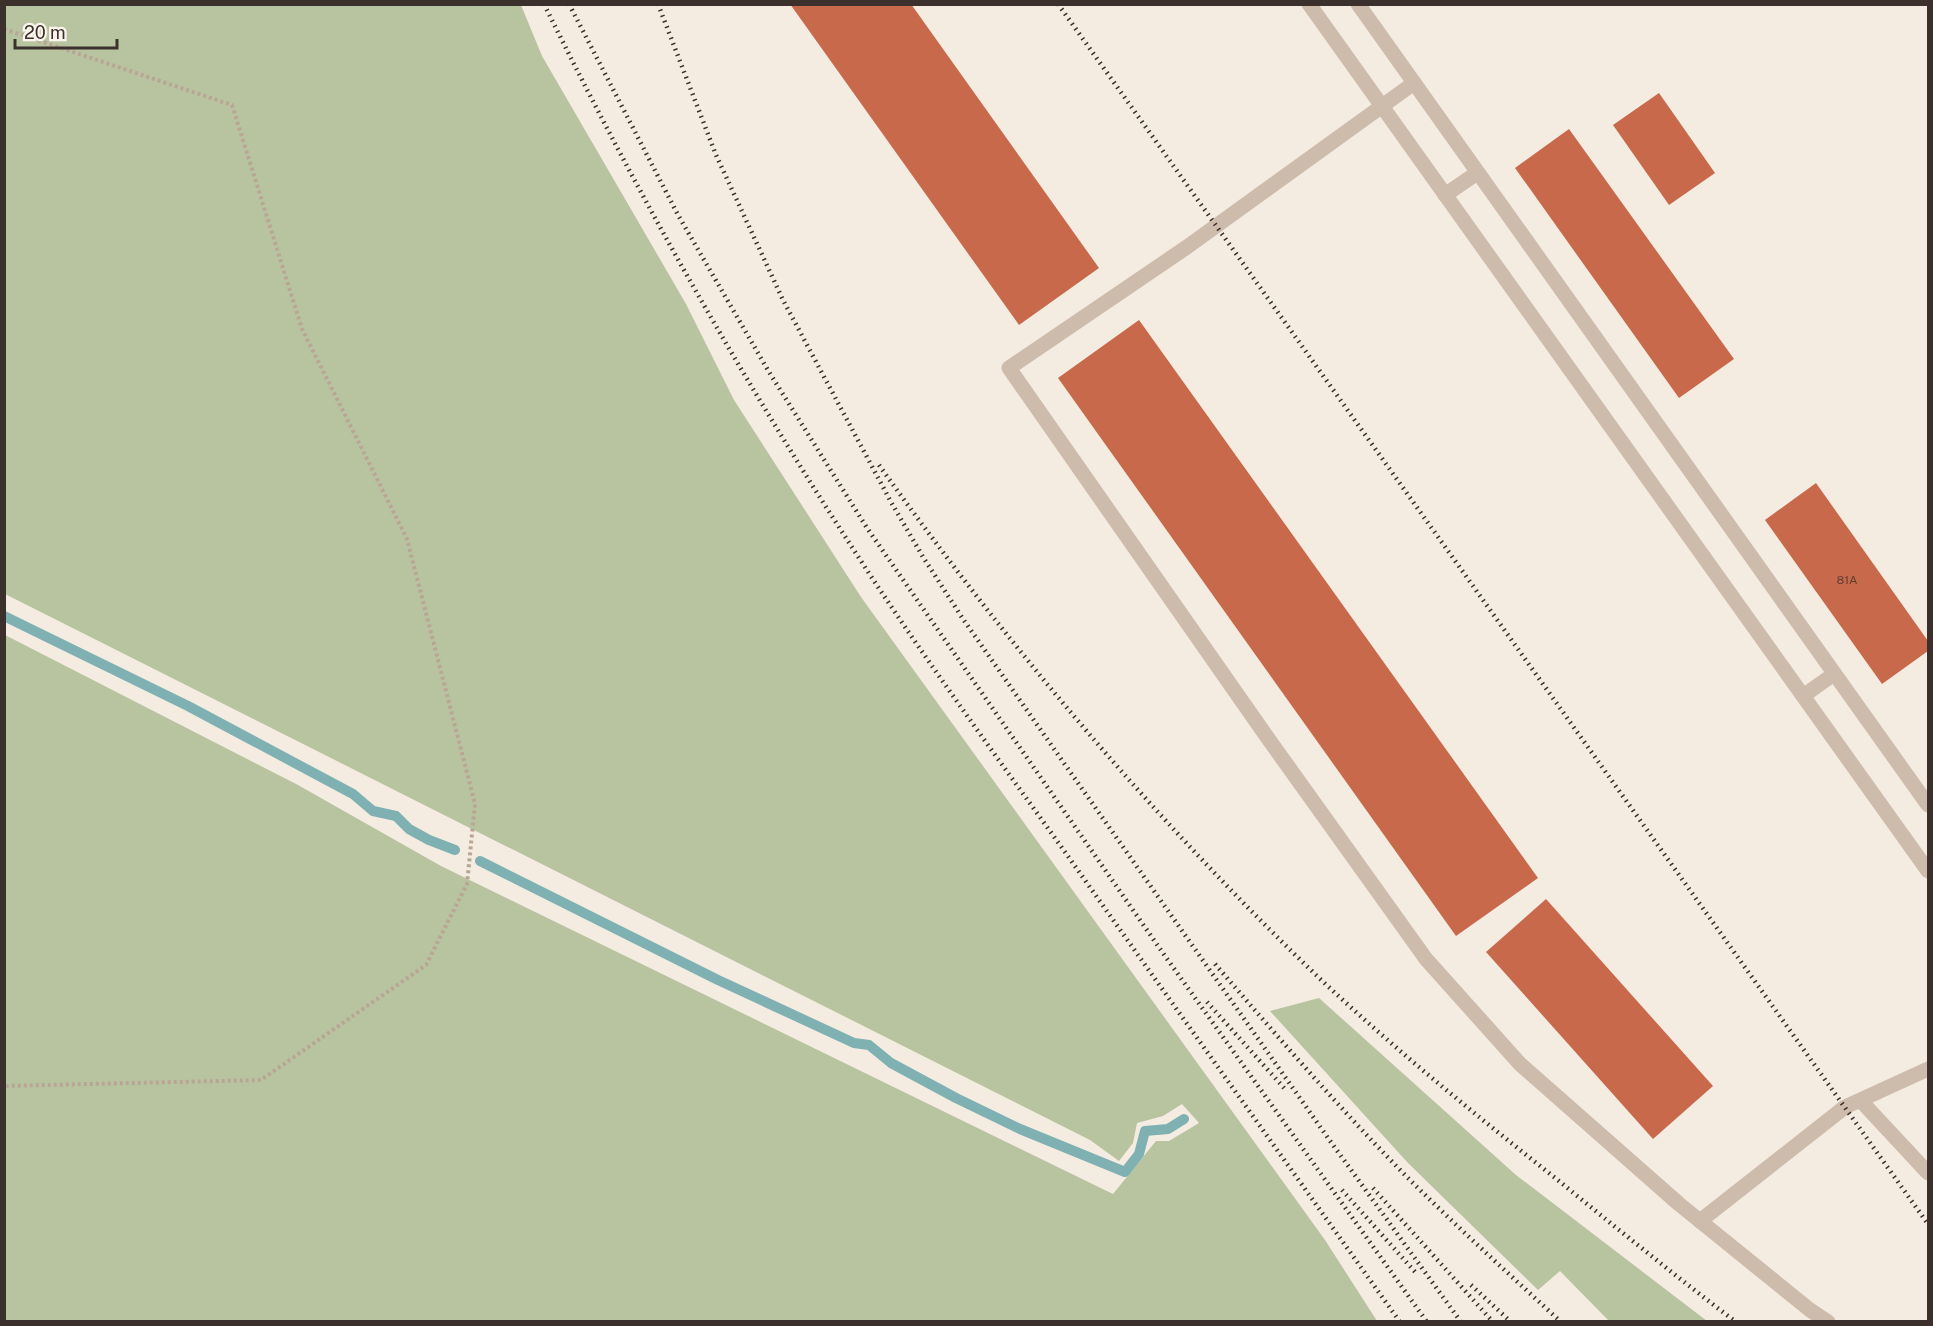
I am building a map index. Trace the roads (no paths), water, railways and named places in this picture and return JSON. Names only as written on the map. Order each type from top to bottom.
[{"type":"street","points":[[1309,4],[1929,871]]},
{"type":"street","points":[[1358,4],[1929,805]]},
{"type":"street","points":[[1414,83],[1194,242],[1010,368],[1267,737],[1426,959],[1520,1064],[1700,1221],[1828,1322]]},
{"type":"street","points":[[1445,195],[1478,173]]},
{"type":"street","points":[[1803,696],[1834,674]]},
{"type":"street","points":[[1700,1221],[1845,1107],[1929,1069]]},
{"type":"street","points":[[1861,1101],[1929,1173]]},
{"type":"waterway","points":[[4,616],[188,706],[353,794],[373,811],[396,816],[409,829],[455,850]]},
{"type":"waterway","points":[[480,861],[718,980],[854,1043],[869,1045],[891,1063],[1020,1129],[1125,1172],[1139,1154],[1145,1131],[1168,1129],[1184,1119]]},
{"type":"railway","points":[[544,4],[614,142],[688,277],[766,411],[848,541],[954,698],[1400,1322]]},
{"type":"railway","points":[[569,4],[678,215],[769,372],[867,528],[1165,956],[1427,1322]]},
{"type":"railway","points":[[658,4],[716,155],[783,300],[923,557],[963,619],[1066,766],[1328,1138],[1461,1322]]},
{"type":"railway","points":[[1058,4],[1928,1224]]},
{"type":"railway","points":[[879,465],[979,599],[1086,730],[1141,794],[1257,916],[1345,1002],[1433,1079],[1736,1322]]},
{"type":"railway","points":[[1215,964],[1309,1072],[1408,1178],[1561,1322]]},
{"type":"railway","points":[[1207,1002],[1285,1089]]},
{"type":"railway","points":[[1373,1188],[1493,1322]]},
{"type":"railway","points":[[1342,1190],[1416,1273]]},
{"type":"railway","points":[[1471,1285],[1511,1322]]}]
